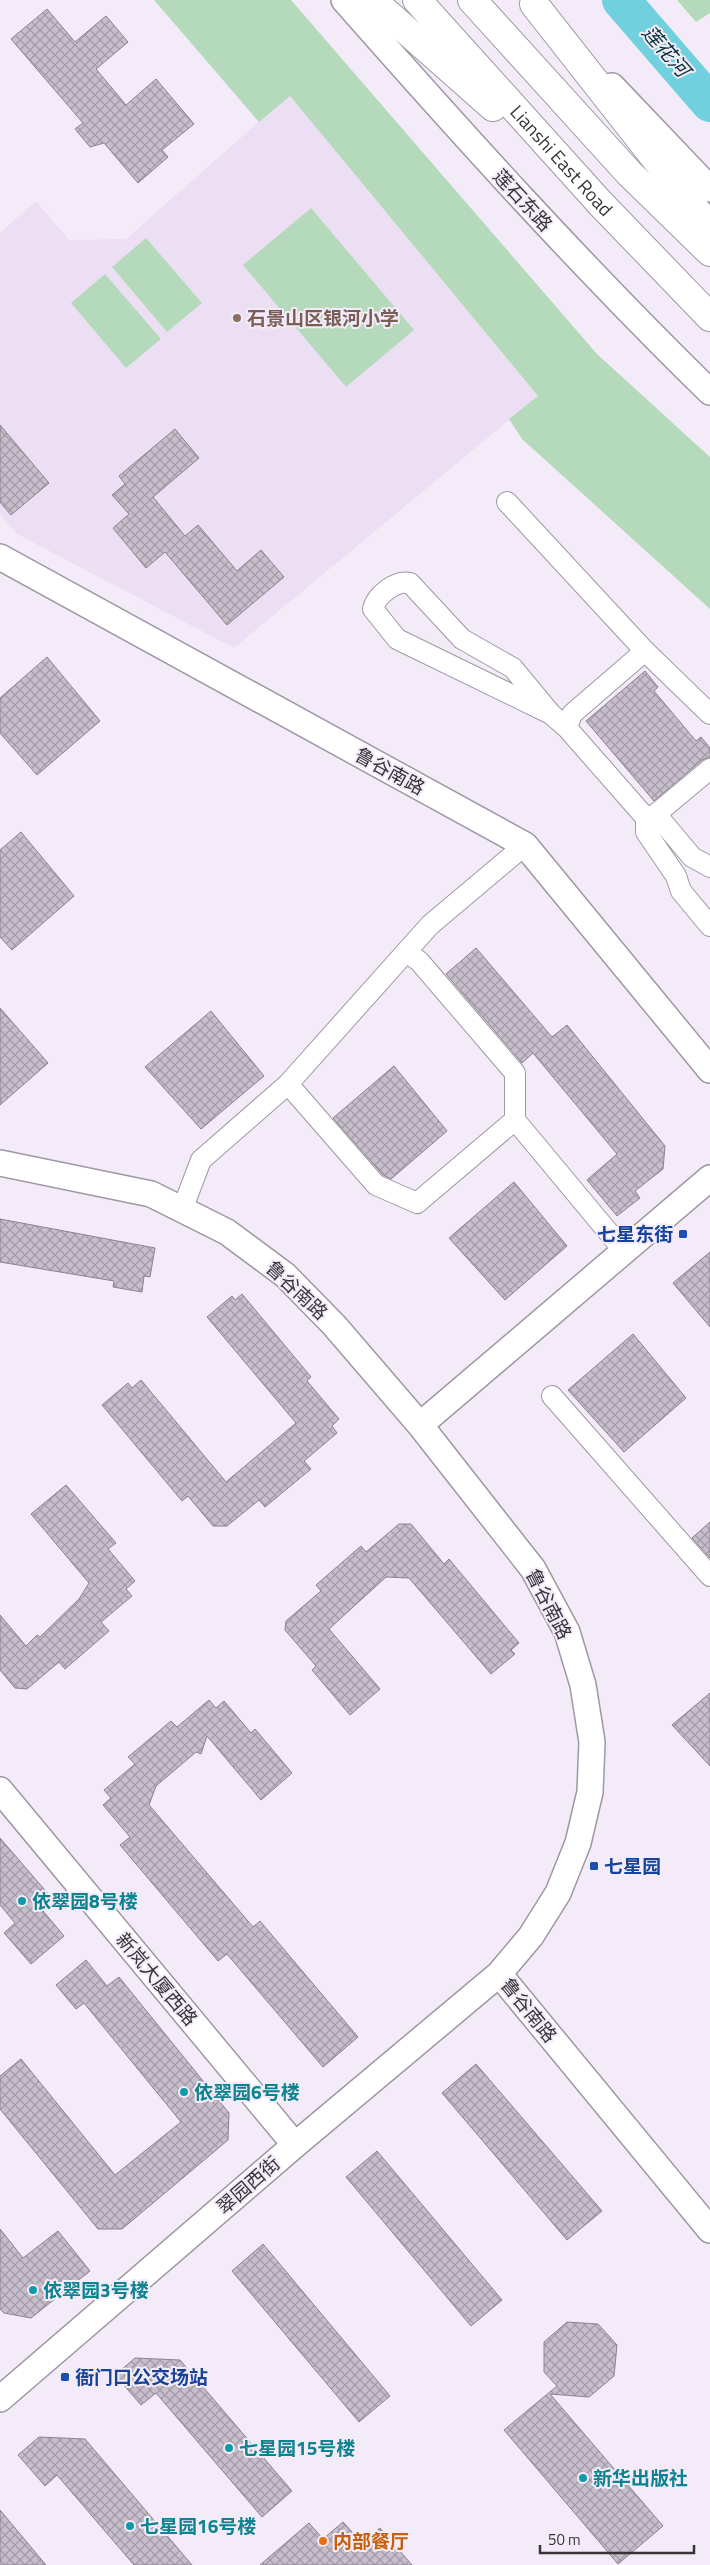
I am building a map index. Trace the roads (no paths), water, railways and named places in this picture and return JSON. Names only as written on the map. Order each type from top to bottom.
[{"type":"highway","points":[[372,0],[600,203]]},
{"type":"highway","name":"Lianshi East Road","points":[[417,0],[600,203],[710,317]]},
{"type":"highway","points":[[472,0],[629,173],[710,252]]},
{"type":"highway","points":[[532,2],[710,228]]},
{"type":"street","name":"莲石东路","points":[[344,0],[480,154],[628,313],[710,392]]},
{"type":"street","points":[[532,2],[710,189]]},
{"type":"street","points":[[507,502],[645,650],[710,714]]},
{"type":"street","name":"鲁谷南路","points":[[0,557],[524,845],[710,1070]]},
{"type":"street","points":[[551,714],[397,639],[376,615],[373,609],[375,602],[396,584],[410,583],[462,639],[513,668],[551,714],[567,728],[651,816],[692,857],[710,867]]},
{"type":"street","points":[[567,728],[572,714],[645,650]]},
{"type":"street","points":[[710,770],[651,816],[646,832],[676,876],[681,891],[710,926]]},
{"type":"street","points":[[182,1210],[201,1160],[288,1084],[430,925],[524,845]]},
{"type":"street","points":[[406,952],[419,962],[515,1073],[514,1120],[624,1251]]},
{"type":"street","points":[[288,1084],[376,1185],[418,1203],[514,1120]]},
{"type":"street","name":"鲁谷南路","points":[[0,1163],[151,1194],[227,1232],[285,1275],[334,1325],[420,1425],[533,1569],[567,1632],[583,1685],[592,1742],[590,1792],[578,1843],[558,1893],[531,1936],[499,1974],[710,2230]]},
{"type":"street","points":[[420,1425],[710,1178]]},
{"type":"street","points":[[552,1396],[710,1576]]},
{"type":"street","name":"新岚大厦西路","points":[[0,1790],[295,2145]]},
{"type":"street","name":"翠园西街","points":[[0,2400],[295,2145],[499,1974]]},
{"type":"waterway","name":"莲花河","points":[[621,0],[710,103]]},
{"type":"place","name":"石景山区银河小学","points":[[237,318]]},
{"type":"place","name":"七星东街","points":[[683,1234]]},
{"type":"place","name":"七星园","points":[[594,1866]]},
{"type":"place","name":"依翠园8号楼","points":[[22,1901]]},
{"type":"place","name":"依翠园6号楼","points":[[184,2092]]},
{"type":"place","name":"依翠园3号楼","points":[[33,2290]]},
{"type":"place","name":"衙门口公交场站","points":[[65,2377]]},
{"type":"place","name":"七星园15号楼","points":[[229,2448]]},
{"type":"place","name":"新华出版社","points":[[583,2478]]},
{"type":"place","name":"七星园16号楼","points":[[130,2526]]},
{"type":"place","name":"内部餐厅","points":[[323,2541]]}]
